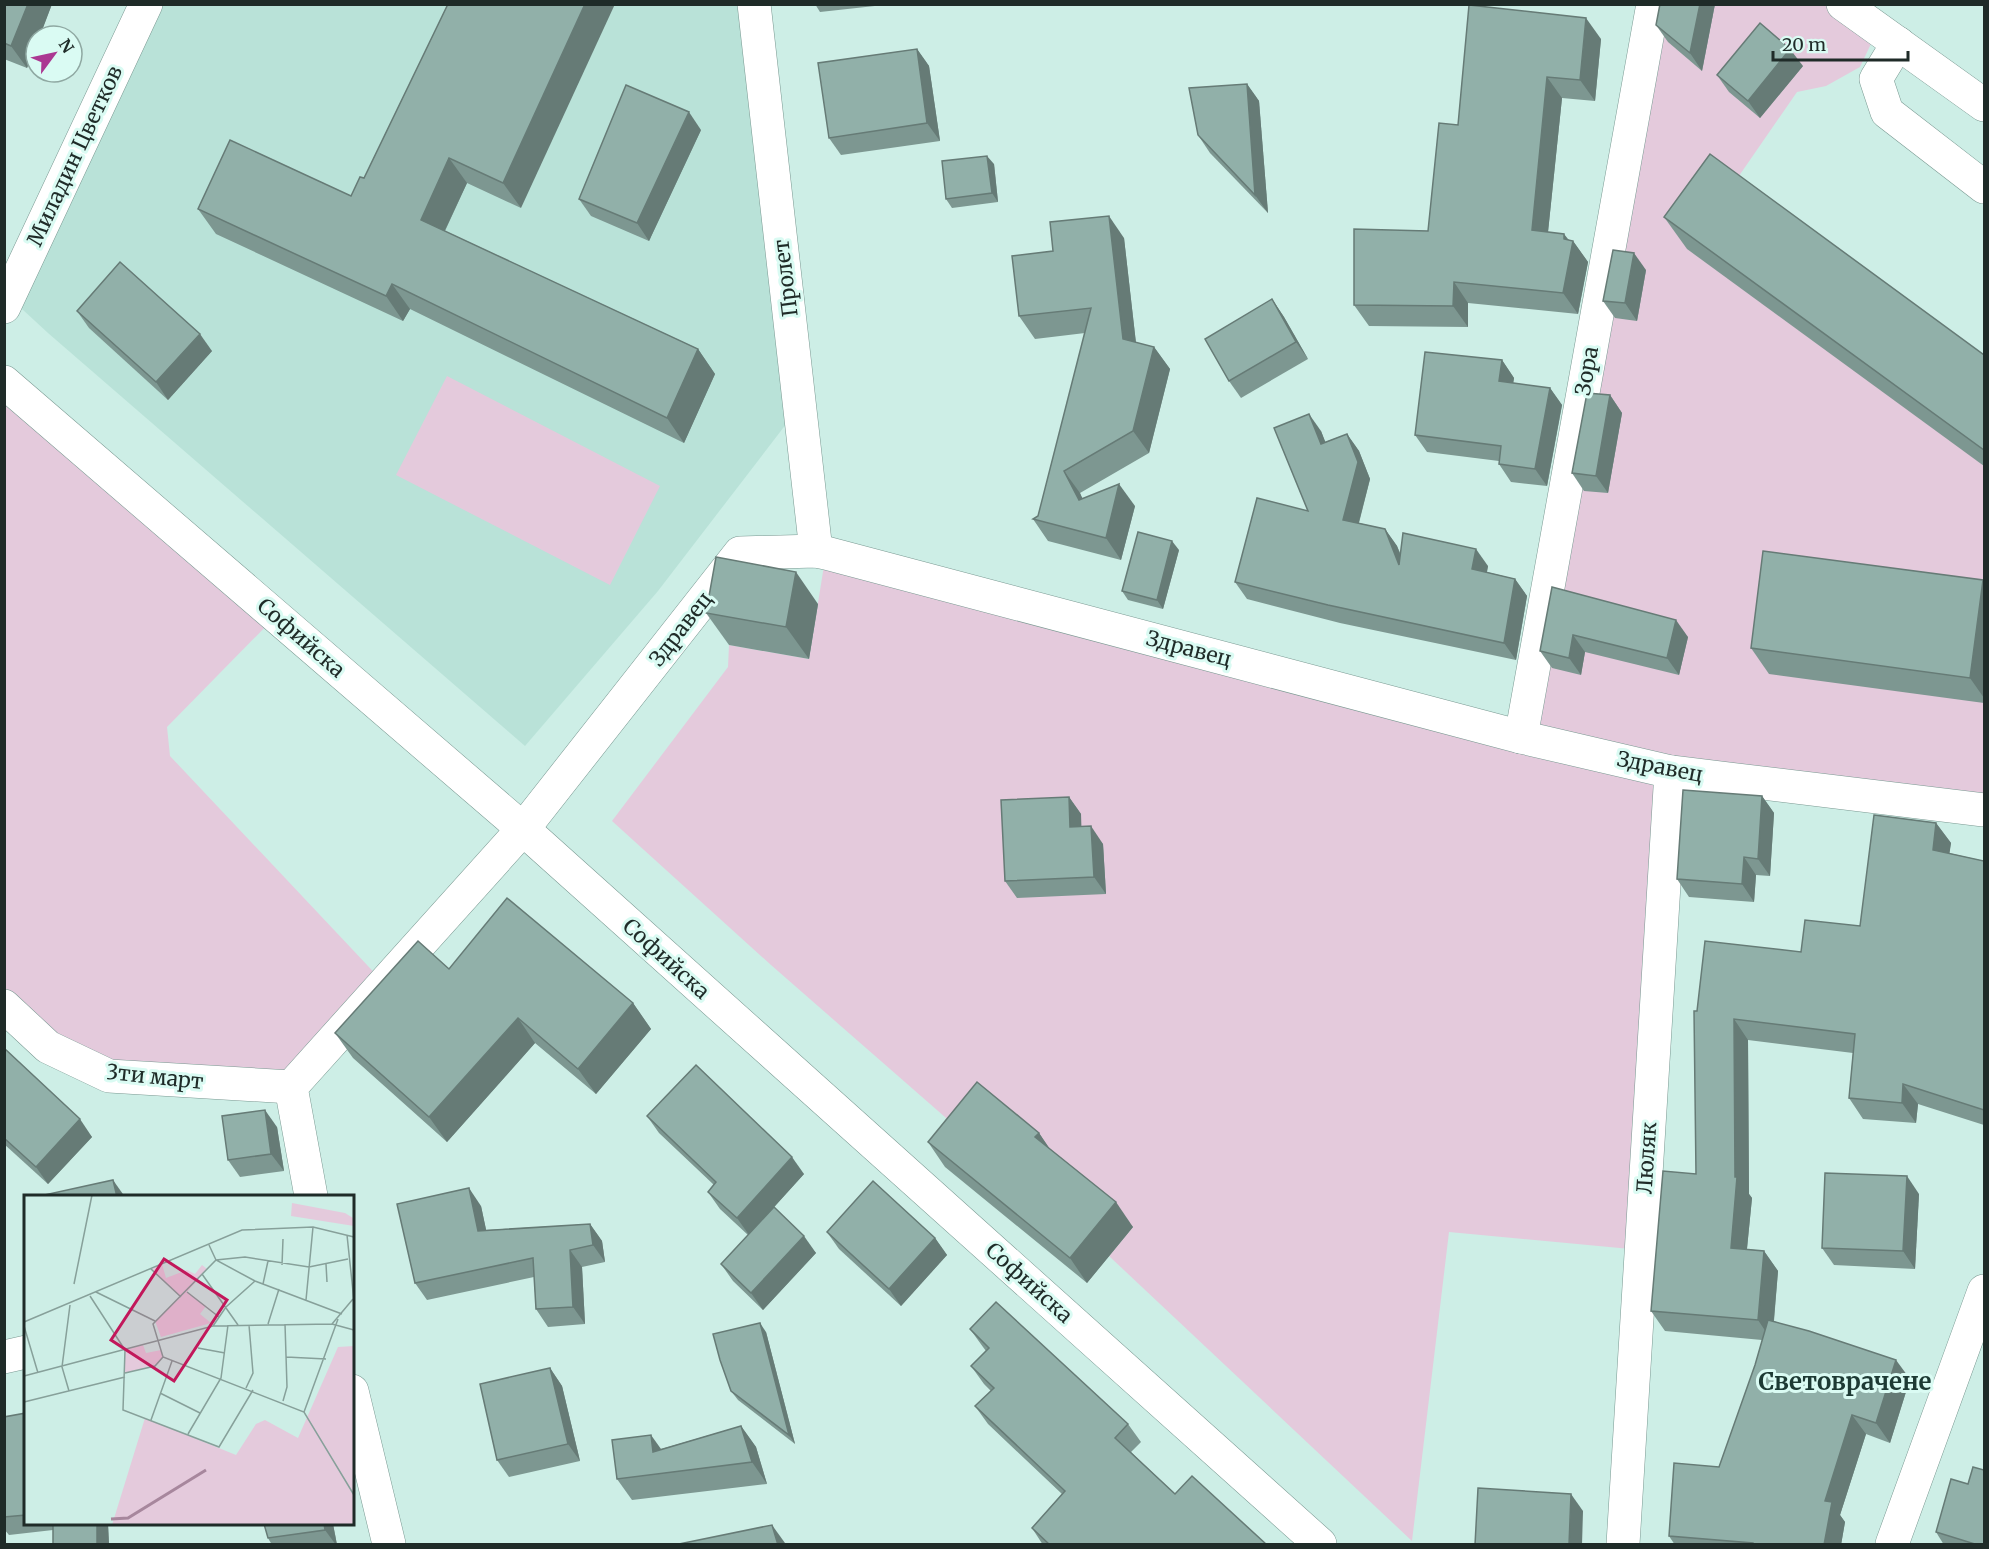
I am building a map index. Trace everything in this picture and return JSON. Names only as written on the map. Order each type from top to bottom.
[{"type":"street","name":"Миладин Цветков","points":[[4,307],[146,4]]},
{"type":"street","name":"Пролет","points":[[754,4],[816,551]]},
{"type":"street","name":"Зора","points":[[1521,737],[1653,4]]},
{"type":"street","points":[[1843,4],[1984,105]]},
{"type":"street","points":[[1898,43],[1876,79],[1887,112],[1984,187]]},
{"type":"street","name":"Софийска","points":[[4,382],[523,829],[1320,1545]]},
{"type":"street","name":"Здравец","points":[[523,829],[740,553],[816,551],[1521,737],[1671,772],[1984,810]]},
{"type":"street","name":"Люляк","points":[[1623,1545],[1671,772]]},
{"type":"street","points":[[311,1195],[291,1088],[523,829]]},
{"type":"street","name":"3ти март","points":[[4,1006],[48,1047],[109,1076],[291,1088]]},
{"type":"street","points":[[1892,1545],[1984,1291]]},
{"type":"street","points":[[4,1357],[24,1352]]},
{"type":"street","points":[[354,1399],[389,1545]]},
{"type":"shaded area","points":[[146,5],[754,5],[800,406],[658,591],[525,746],[9,297]]},
{"type":"shaded area","points":[[1653,5],[1843,5],[1878,29],[1860,67],[1826,86],[1797,92],[1732,186],[1984,466],[1984,810],[1671,773],[1641,1250],[1449,1232],[1412,1541],[1109,1256],[1133,1227],[969,1138],[771,965],[612,821],[728,667],[729,645],[809,659],[826,553],[1520,737]]},
{"type":"shaded area","points":[[447,376],[660,486],[610,585],[396,475]]},
{"type":"shaded area","points":[[4,382],[276,616],[167,727],[170,756],[384,983],[291,1087],[109,1076],[5,1006]]},
{"type":"building","points":[[4,4],[28,4],[11,46],[4,43]]},
{"type":"building","points":[[448,4],[585,4],[503,183],[449,158],[421,220],[698,349],[667,418],[392,284],[386,296],[198,209],[230,140],[351,196],[360,177],[364,178]]},
{"type":"building","points":[[1660,4],[1700,4],[1690,53],[1656,25]]},
{"type":"building","points":[[1469,5],[1586,18],[1580,80],[1547,77],[1532,230],[1564,234],[1564,239],[1573,241],[1563,293],[1454,282],[1453,306],[1354,305],[1354,229],[1428,231],[1439,123],[1458,125]]},
{"type":"building","points":[[1760,23],[1790,49],[1748,101],[1717,75]]},
{"type":"building","points":[[917,49],[927,123],[829,138],[818,63]]},
{"type":"building","points":[[1247,84],[1255,195],[1198,135],[1189,88]]},
{"type":"building","points":[[626,85],[689,112],[637,223],[579,199]]},
{"type":"building","points":[[1710,154],[1984,355],[1984,450],[1664,217]]},
{"type":"building","points":[[987,156],[992,193],[946,199],[942,161]]},
{"type":"building","points":[[1109,216],[1123,339],[1154,347],[1133,431],[1064,471],[1079,500],[1119,484],[1106,538],[1033,519],[1038,516],[1091,308],[1019,316],[1012,256],[1053,251],[1050,222]]},
{"type":"building","points":[[1613,250],[1634,253],[1625,303],[1603,301]]},
{"type":"building","points":[[120,262],[200,334],[156,382],[77,311]]},
{"type":"building","points":[[1272,299],[1296,342],[1229,381],[1205,339]]},
{"type":"building","points":[[1425,352],[1502,360],[1499,381],[1550,388],[1535,469],[1499,464],[1501,446],[1415,435]]},
{"type":"building","points":[[1587,393],[1610,395],[1596,476],[1572,473]]},
{"type":"building","points":[[1309,414],[1321,444],[1347,434],[1358,462],[1343,520],[1385,529],[1399,565],[1403,533],[1476,549],[1472,569],[1515,579],[1504,643],[1328,605],[1235,582],[1257,498],[1308,511],[1274,428]]},
{"type":"building","points":[[1138,532],[1172,541],[1157,600],[1122,591]]},
{"type":"building","points":[[1763,551],[1983,580],[1970,678],[1751,648]]},
{"type":"building","points":[[716,557],[796,572],[786,627],[706,613]]},
{"type":"building","points":[[1552,587],[1676,620],[1667,658],[1573,635],[1569,658],[1540,651]]},
{"type":"building","points":[[1683,790],[1762,796],[1758,859],[1744,857],[1742,884],[1677,879]]},
{"type":"building","points":[[1069,797],[1070,827],[1091,826],[1094,877],[1005,881],[1001,800]]},
{"type":"building","points":[[1874,815],[1936,823],[1933,850],[1984,861],[1984,1110],[1903,1084],[1902,1103],[1849,1098],[1855,1034],[1734,1019],[1735,1177],[1737,1177],[1731,1248],[1764,1251],[1758,1320],[1651,1311],[1663,1171],[1696,1174],[1694,1011],[1697,1011],[1705,941],[1801,952],[1805,920],[1860,926]]},
{"type":"building","points":[[507,898],[633,1003],[578,1069],[518,1018],[429,1117],[335,1033],[418,941],[449,969]]},
{"type":"building","points":[[4,1048],[80,1119],[36,1167],[4,1138]]},
{"type":"building","points":[[696,1065],[792,1157],[737,1218],[708,1192],[716,1182],[647,1116]]},
{"type":"building","points":[[977,1082],[1039,1133],[1035,1137],[1116,1202],[1070,1258],[928,1142]]},
{"type":"building","points":[[265,1110],[271,1154],[228,1160],[222,1116]]},
{"type":"building","points":[[1825,1173],[1907,1176],[1903,1251],[1822,1248]]},
{"type":"building","points":[[113,1180],[117,1195],[44,1195]]},
{"type":"building","points":[[873,1181],[935,1238],[889,1289],[827,1232]]},
{"type":"building","points":[[469,1188],[478,1231],[590,1224],[593,1245],[570,1250],[573,1307],[536,1309],[533,1258],[415,1283],[397,1204]]},
{"type":"building","points":[[774,1207],[804,1236],[751,1293],[721,1264]]},
{"type":"building","points":[[996,1302],[1128,1424],[1115,1438],[1175,1494],[1192,1476],[1267,1545],[1050,1545],[1032,1528],[1065,1491],[975,1406],[994,1388],[971,1366],[989,1348],[970,1329]]},
{"type":"building","points":[[1768,1320],[1896,1360],[1876,1423],[1852,1415],[1825,1501],[1832,1502],[1824,1545],[1753,1545],[1753,1543],[1669,1536],[1674,1463],[1719,1467],[1755,1365]]},
{"type":"building","points":[[760,1323],[789,1435],[731,1391],[713,1334]]},
{"type":"building","points":[[550,1368],[568,1444],[497,1460],[480,1384]]},
{"type":"building","points":[[24,1413],[24,1515],[4,1517],[4,1417]]},
{"type":"building","points":[[741,1426],[752,1462],[617,1479],[612,1440],[651,1435],[653,1452]]},
{"type":"building","points":[[1973,1467],[1984,1470],[1984,1545],[1936,1532],[1951,1479],[1968,1484]]},
{"type":"building","points":[[1478,1488],[1571,1494],[1569,1545],[1475,1545]]},
{"type":"building","points":[[53,1525],[97,1525],[97,1545],[53,1545]]},
{"type":"building","points":[[264,1525],[324,1525],[325,1530],[268,1538]]},
{"type":"building","points":[[772,1525],[778,1545],[679,1544]]},
{"type":"district","name":"Световрачене","points":[[1845,1382]]}]
